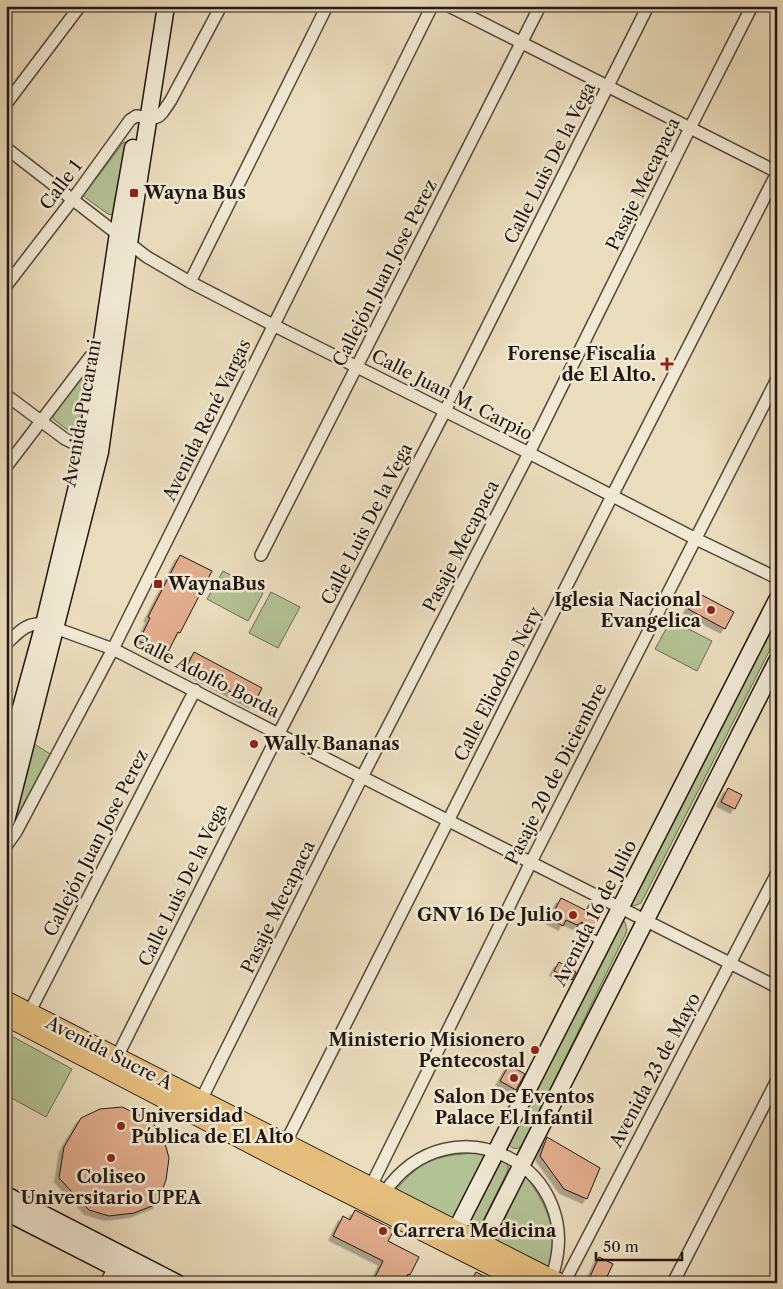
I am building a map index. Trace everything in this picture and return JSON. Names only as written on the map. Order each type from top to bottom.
[{"type":"main road","name":"Avenida Sucre A","points":[[6,1001],[201,1100],[282,1151],[378,1190],[452,1237]]},
{"type":"main road","name":"Avenida Sucre A","points":[[6,1016],[479,1250],[558,1281]]},
{"type":"main road","name":"Avenida Sucre A","points":[[479,1250],[526,1283]]},
{"type":"street","points":[[6,104],[80,6]]},
{"type":"street","name":"Calle 1","points":[[6,286],[73,200],[130,120],[133,117],[153,119],[161,114],[171,100],[221,6]]},
{"type":"street","points":[[190,282],[327,6]]},
{"type":"street","name":"Avenida René Vargas","points":[[6,846],[16,832],[113,649],[432,6]]},
{"type":"street","points":[[449,6],[777,172]]},
{"type":"street","name":"Callejón Juan Jose Perez","points":[[261,555],[540,6]]},
{"type":"street","name":"Calle Luis De la Vega","points":[[117,1057],[279,733],[445,411],[648,6]]},
{"type":"street","name":"Pasaje Mecapaca","points":[[201,1100],[362,777],[529,453],[752,6]]},
{"type":"street","name":"Avenida Pucarani","points":[[6,821],[50,626],[93,450],[123,238],[160,7]]},
{"type":"street","name":"Calle Juan M. Carpio","points":[[6,148],[147,257],[190,282],[696,539],[777,578]]},
{"type":"street","name":"Calle Eliodoro Nery","points":[[282,1151],[777,172]]},
{"type":"street","name":"Avenida Pucarani","points":[[93,450],[100,355],[123,238]]},
{"type":"street","points":[[6,466],[90,357],[94,354],[100,355]]},
{"type":"street","name":"Pasaje 20 de Diciembre","points":[[378,1190],[381,1166],[531,862],[777,379]]},
{"type":"street","points":[[6,395],[65,439],[93,450]]},
{"type":"street","name":"Avenida 16 de Julio","points":[[452,1237],[777,600]]},
{"type":"street","points":[[6,644],[20,631],[30,625],[37,623],[50,626]]},
{"type":"street","name":"Avenida Pucarani","points":[[6,762],[50,626]]},
{"type":"street","name":"Calle Adolfo Borda","points":[[50,626],[113,649],[777,987]]},
{"type":"street","points":[[479,1250],[777,661]]},
{"type":"street","name":"Callejón Juan Jose Perez","points":[[29,1013],[194,690]]},
{"type":"street","name":"Avenida 23 de Mayo","points":[[558,1281],[731,963],[777,873]]},
{"type":"street","points":[[673,1283],[777,1080]]},
{"type":"street","points":[[378,1190],[420,1159],[448,1148],[472,1147],[496,1152],[522,1165],[542,1186],[556,1216],[559,1248],[556,1264],[558,1281]]},
{"type":"street","points":[[381,1166],[396,1177]]},
{"type":"street","points":[[6,1195],[177,1283]]},
{"type":"street","points":[[6,1212],[145,1283]]},
{"type":"street","points":[[106,1283],[114,1267]]},
{"type":"lane","points":[[589,912],[598,896]]},
{"type":"lane","points":[[581,927],[579,930],[602,943]]},
{"type":"green space","points":[[125,142],[127,143],[113,215],[108,214],[83,196]]},
{"type":"green space","points":[[90,368],[81,437],[77,437],[53,419],[54,413]]},
{"type":"green space","points":[[223,571],[263,593],[248,621],[207,599]]},
{"type":"green space","points":[[271,592],[300,607],[278,648],[249,633]]},
{"type":"green space","points":[[777,605],[777,636],[641,903],[634,906],[629,903]]},
{"type":"green space","points":[[671,620],[712,641],[697,671],[655,649]]},
{"type":"green space","points":[[31,742],[50,754],[11,835],[8,831]]},
{"type":"green space","points":[[621,920],[625,922],[627,931],[523,1145],[519,1148],[513,1148],[508,1143]]},
{"type":"green space","points":[[6,1033],[72,1069],[46,1117],[6,1095]]},
{"type":"green space","points":[[483,1153],[486,1157],[455,1219],[451,1221],[396,1190],[415,1170],[425,1164],[445,1156]]},
{"type":"green space","points":[[500,1161],[505,1161],[508,1164],[508,1170],[479,1229],[476,1230],[467,1226],[467,1223]]},
{"type":"green space","points":[[525,1175],[544,1205],[553,1231],[554,1243],[548,1270],[493,1242],[491,1238]]},
{"type":"building","points":[[180,555],[212,571],[167,654],[139,641],[150,618],[148,617]]},
{"type":"building","name":"Iglesia Nacional Evangelica","points":[[696,592],[734,612],[725,629],[688,609]]},
{"type":"building","points":[[194,652],[262,688],[254,704],[186,668]]},
{"type":"building","points":[[728,788],[742,795],[735,809],[721,802]]},
{"type":"building","name":"GNV 16 De Julio","points":[[561,898],[585,910],[587,916],[593,915],[598,917],[591,931],[585,928],[582,922],[577,925],[566,920],[563,926],[550,919]]},
{"type":"building","points":[[559,962],[576,972],[572,980],[554,971]]},
{"type":"building","name":"Salon De Eventos Palace El Infantil","points":[[509,1065],[525,1074],[516,1090],[500,1081]]},
{"type":"building","points":[[122,1107],[152,1121],[165,1143],[169,1158],[166,1180],[157,1204],[134,1213],[109,1216],[89,1210],[59,1178],[64,1147],[81,1118],[100,1109]]},
{"type":"building","points":[[547,1137],[600,1168],[587,1199],[564,1189],[540,1156]]},
{"type":"building","points":[[355,1210],[394,1230],[388,1241],[419,1257],[410,1275],[408,1274],[403,1283],[372,1283],[383,1261],[333,1236],[343,1216],[350,1220]]},
{"type":"building","points":[[599,1257],[613,1264],[604,1283],[587,1283]]},
{"type":"building","points":[[476,1272],[497,1283],[470,1283]]},
{"type":"place","name":"Wayna Bus","points":[[134,193]]},
{"type":"place","name":"Forense Fiscalía de El Alto.","points":[[667,364]]},
{"type":"place","name":"WaynaBus","points":[[158,584]]},
{"type":"place","name":"Iglesia Nacional Evangelica","points":[[711,610]]},
{"type":"place","name":"Wally Bananas","points":[[254,744]]},
{"type":"place","name":"GNV 16 De Julio","points":[[573,915]]},
{"type":"place","name":"Ministerio Misionero Pentecostal","points":[[535,1050]]},
{"type":"place","name":"Salon De Eventos Palace El Infantil","points":[[514,1078]]},
{"type":"place","name":"Universidad Pública de El Alto","points":[[121,1126]]},
{"type":"place","name":"Coliseo Universitario UPEA","points":[[111,1158]]},
{"type":"place","name":"Carrera Medicina","points":[[383,1231]]}]
